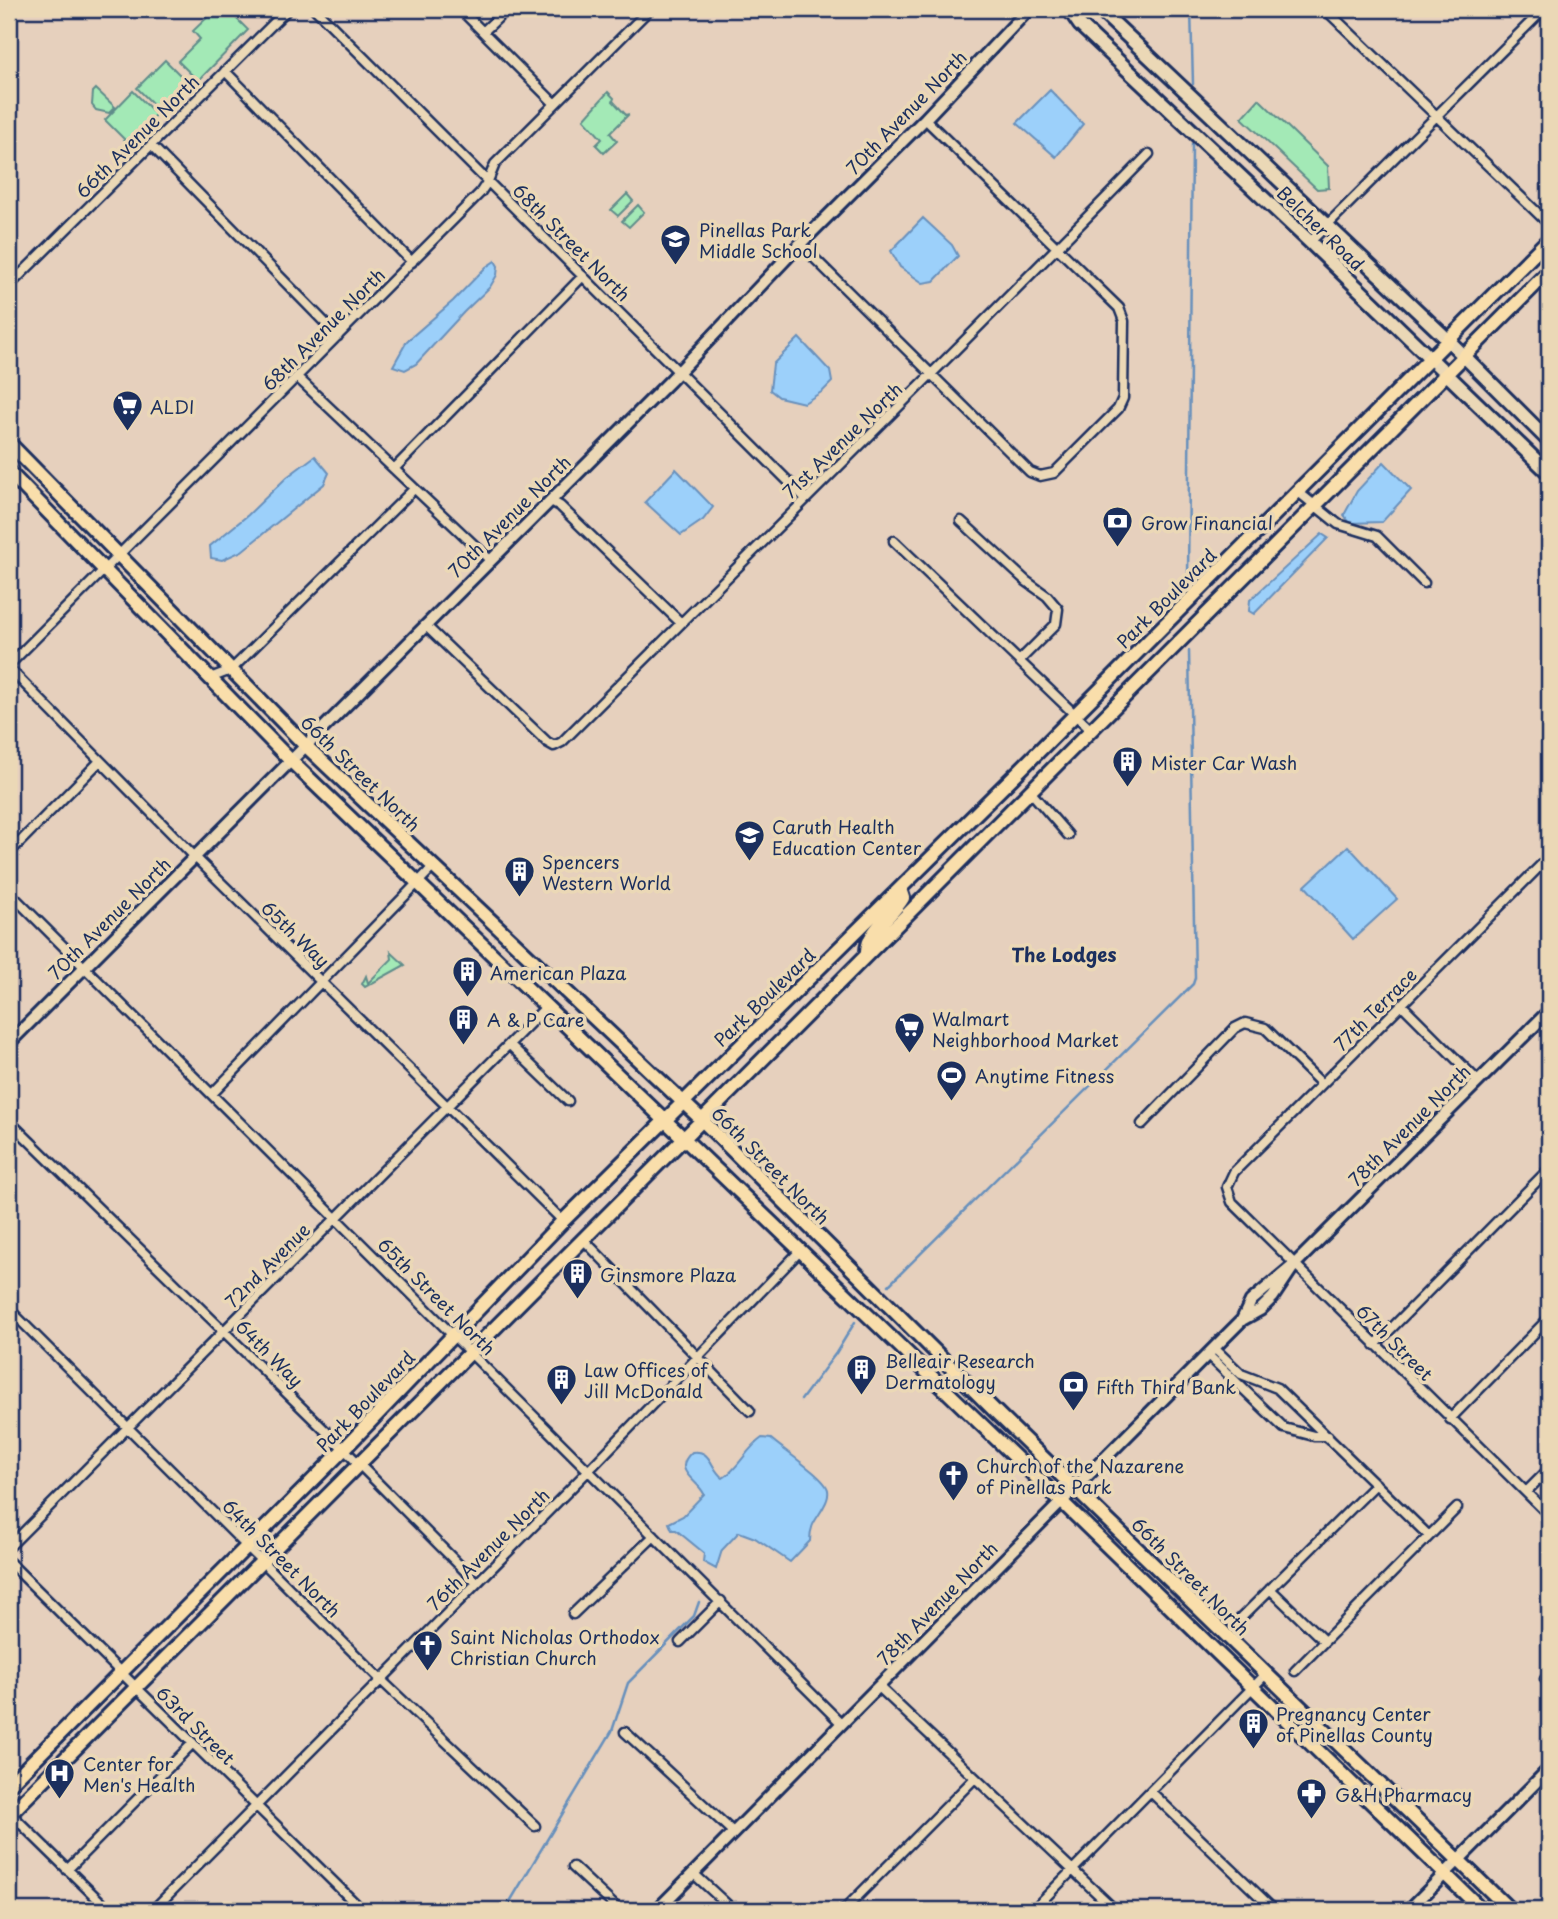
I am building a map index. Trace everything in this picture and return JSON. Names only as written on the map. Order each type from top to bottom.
[{"type":"main road","name":"Belcher Road","points":[[1069,9],[1080,25],[1549,473]]},
{"type":"main road","name":"Belcher Road","points":[[1099,9],[1447,339],[1549,441]]},
{"type":"main road","name":"Park Boulevard","points":[[9,1785],[344,1449],[563,1221],[900,889],[1549,239]]},
{"type":"main road","points":[[9,1813],[1549,271]]},
{"type":"main road","name":"66th Street North","points":[[9,443],[306,746],[702,1120],[992,1408],[1510,1910]]},
{"type":"main road","name":"66th Street North","points":[[9,474],[291,761],[1482,1910]]},
{"type":"main road","points":[[867,952],[867,943],[872,934],[896,910],[903,898],[900,889]]},
{"type":"street","name":"66th Avenue North","points":[[9,286],[288,9]]},
{"type":"street","name":"68th Street North","points":[[315,9],[805,498]]},
{"type":"street","points":[[460,9],[555,104]]},
{"type":"street","points":[[483,32],[507,9]]},
{"type":"street","name":"68th Avenue North","points":[[9,666],[480,193],[495,164],[650,9]]},
{"type":"street","name":"70th Avenue North","points":[[9,1043],[679,372],[1029,9]]},
{"type":"street","points":[[1325,9],[1549,224]]},
{"type":"street","points":[[1310,242],[1544,9]]},
{"type":"street","points":[[225,71],[412,262]]},
{"type":"street","points":[[800,244],[1030,472],[1040,477],[1054,473],[1118,409],[1124,398],[1124,321],[1119,308],[925,119]]},
{"type":"street","points":[[151,145],[338,336]]},
{"type":"street","name":"71st Avenue North","points":[[425,625],[547,742],[554,746],[562,742],[805,498],[933,374],[1149,154]]},
{"type":"street","points":[[394,469],[583,276]]},
{"type":"street","points":[[297,377],[490,560]]},
{"type":"street","points":[[9,474],[25,460]]},
{"type":"street","points":[[211,678],[231,670],[414,489]]},
{"type":"street","points":[[1297,491],[1338,524],[1377,536],[1424,583]]},
{"type":"street","points":[[551,501],[560,506],[681,623]]},
{"type":"street","points":[[961,521],[1026,581],[1047,596],[1058,609],[1056,624],[1018,661]]},
{"type":"street","points":[[894,541],[1090,729]]},
{"type":"street","name":"65th Way","points":[[9,666],[195,857],[563,1221]]},
{"type":"street","points":[[9,853],[100,761]]},
{"type":"street","points":[[1029,790],[1068,835]]},
{"type":"street","name":"77th Terrace","points":[[1227,1187],[1234,1172],[1549,857]]},
{"type":"street","points":[[212,1094],[433,867]]},
{"type":"street","name":"65th Street North","points":[[9,892],[842,1724]]},
{"type":"street","points":[[1402,1005],[1479,1081]]},
{"type":"street","name":"72nd Avenue","points":[[9,1547],[547,1006]]},
{"type":"street","name":"78th Avenue North","points":[[657,1910],[1210,1351],[1242,1320],[1260,1310],[1273,1297],[1295,1264],[1549,1011]]},
{"type":"street","points":[[1142,1124],[1235,1028],[1245,1023],[1265,1028],[1322,1084]]},
{"type":"street","points":[[509,1044],[568,1101]]},
{"type":"street","name":"64th Way","points":[[9,1121],[476,1581]]},
{"type":"street","points":[[1375,1345],[1549,1169]]},
{"type":"street","name":"67th Street","points":[[1227,1187],[1232,1202],[1549,1515]]},
{"type":"street","points":[[582,1238],[750,1411]]},
{"type":"street","name":"76th Avenue North","points":[[153,1910],[698,1359],[800,1251]]},
{"type":"street","name":"64th Street North","points":[[9,1308],[382,1680],[536,1826]]},
{"type":"street","points":[[1450,1419],[1549,1318]]},
{"type":"street","points":[[1210,1351],[1284,1428],[1314,1436],[1328,1436]]},
{"type":"street","points":[[1210,1351],[1241,1374],[1277,1388],[1429,1536]]},
{"type":"street","points":[[1526,1492],[1549,1469]]},
{"type":"street","points":[[1240,1619],[1376,1483]]},
{"type":"street","points":[[1295,1671],[1457,1508]]},
{"type":"street","points":[[573,1614],[654,1536]]},
{"type":"street","name":"63rd Street","points":[[9,1562],[362,1910]]},
{"type":"street","points":[[1270,1589],[1324,1641]]},
{"type":"street","points":[[680,1642],[721,1601]]},
{"type":"street","points":[[1033,1910],[1266,1674]]},
{"type":"street","points":[[879,1687],[1115,1910]]},
{"type":"street","points":[[625,1732],[734,1833]]},
{"type":"street","points":[[66,1870],[193,1743]]},
{"type":"street","points":[[1409,1910],[1549,1769]]},
{"type":"street","points":[[844,1910],[975,1778]]},
{"type":"street","points":[[1151,1792],[1274,1910]]},
{"type":"street","points":[[9,1813],[109,1910]]},
{"type":"street","points":[[573,1867],[619,1910]]},
{"type":"street","points":[[694,1874],[733,1910]]},
{"type":"green space","points":[[216,9],[227,9],[248,30],[198,81],[178,61],[200,39],[193,31]]},
{"type":"green space","points":[[165,60],[188,83],[160,111],[137,88]]},
{"type":"green space","points":[[96,89],[115,107],[109,113],[96,110],[92,105],[93,92]]},
{"type":"green space","points":[[133,91],[156,114],[128,143],[105,120]]},
{"type":"green space","points":[[608,92],[626,115],[629,114],[610,133],[617,141],[604,153],[596,145],[602,139],[584,119]]},
{"type":"green space","points":[[1259,99],[1328,166],[1329,188],[1317,189],[1242,118]]},
{"type":"green space","points":[[627,194],[633,201],[618,216],[611,210]]},
{"type":"green space","points":[[638,205],[644,212],[629,227],[622,221]]},
{"type":"green space","points":[[391,952],[405,965],[365,987],[362,984],[366,976],[368,983],[392,959]]},
{"type":"water","points":[[1050,90],[1083,124],[1056,157],[1017,123]]},
{"type":"water","points":[[923,218],[952,245],[958,256],[934,281],[923,283],[900,267],[891,251]]},
{"type":"water","points":[[495,261],[498,266],[497,275],[490,287],[416,364],[405,370],[393,366],[407,341]]},
{"type":"water","points":[[799,338],[830,371],[832,382],[804,403],[779,397],[770,390],[773,364]]},
{"type":"water","points":[[315,456],[329,473],[324,484],[242,551],[222,560],[211,558],[210,546],[248,515],[287,477]]},
{"type":"water","points":[[1384,462],[1411,490],[1382,522],[1350,523],[1344,515],[1357,491]]},
{"type":"water","points":[[676,469],[713,507],[703,520],[681,535],[645,502]]},
{"type":"water","points":[[1322,534],[1328,538],[1254,614],[1249,611],[1250,600]]},
{"type":"water","points":[[1348,846],[1397,899],[1353,939],[1305,886]]},
{"type":"water","points":[[762,1438],[771,1439],[820,1478],[828,1490],[827,1500],[813,1526],[810,1541],[790,1562],[755,1538],[739,1532],[722,1550],[716,1569],[703,1562],[704,1553],[676,1530],[672,1530],[669,1523],[683,1516],[704,1494],[685,1470],[684,1464],[692,1452],[699,1452],[707,1457],[723,1478]]},
{"type":"waterway","points":[[1191,9],[1193,84]]},
{"type":"waterway","points":[[1188,580],[1192,144]]},
{"type":"waterway","points":[[889,1285],[1193,984],[1189,651]]},
{"type":"waterway","points":[[801,1400],[855,1322]]},
{"type":"waterway","points":[[505,1910],[612,1731],[628,1683],[694,1616],[699,1602]]},
{"type":"place","name":"Pinellas Park Middle School","points":[[676,266]]},
{"type":"place","name":"ALDI","points":[[127,433]]},
{"type":"place","name":"Grow Financial","points":[[1118,549]]},
{"type":"place","name":"Mister Car Wash","points":[[1128,789]]},
{"type":"place","name":"Caruth Health Education Center","points":[[749,863]]},
{"type":"place","name":"Spencers Western World","points":[[519,898]]},
{"type":"place","name":"American Plaza","points":[[467,999]]},
{"type":"place","name":"A & P Care","points":[[464,1046]]},
{"type":"place","name":"Walmart Neighborhood Market","points":[[909,1055]]},
{"type":"place","name":"Anytime Fitness","points":[[952,1102]]},
{"type":"place","name":"Ginsmore Plaza","points":[[577,1301]]},
{"type":"place","name":"Belleair Research Dermatology","points":[[862,1397]]},
{"type":"place","name":"Law Offices of Jill McDonald","points":[[561,1406]]},
{"type":"place","name":"Fifth Third Bank","points":[[1073,1413]]},
{"type":"place","name":"Church of the Nazarene of Pinellas Park","points":[[953,1502]]},
{"type":"place","name":"Saint Nicholas Orthodox Christian Church","points":[[427,1673]]},
{"type":"place","name":"Pregnancy Center of Pinellas County","points":[[1253,1750]]},
{"type":"place","name":"Center for Men's Health","points":[[60,1800]]},
{"type":"place","name":"G&H Pharmacy","points":[[1312,1821]]},
{"type":"district","name":"The Lodges","points":[[1064,954]]}]
